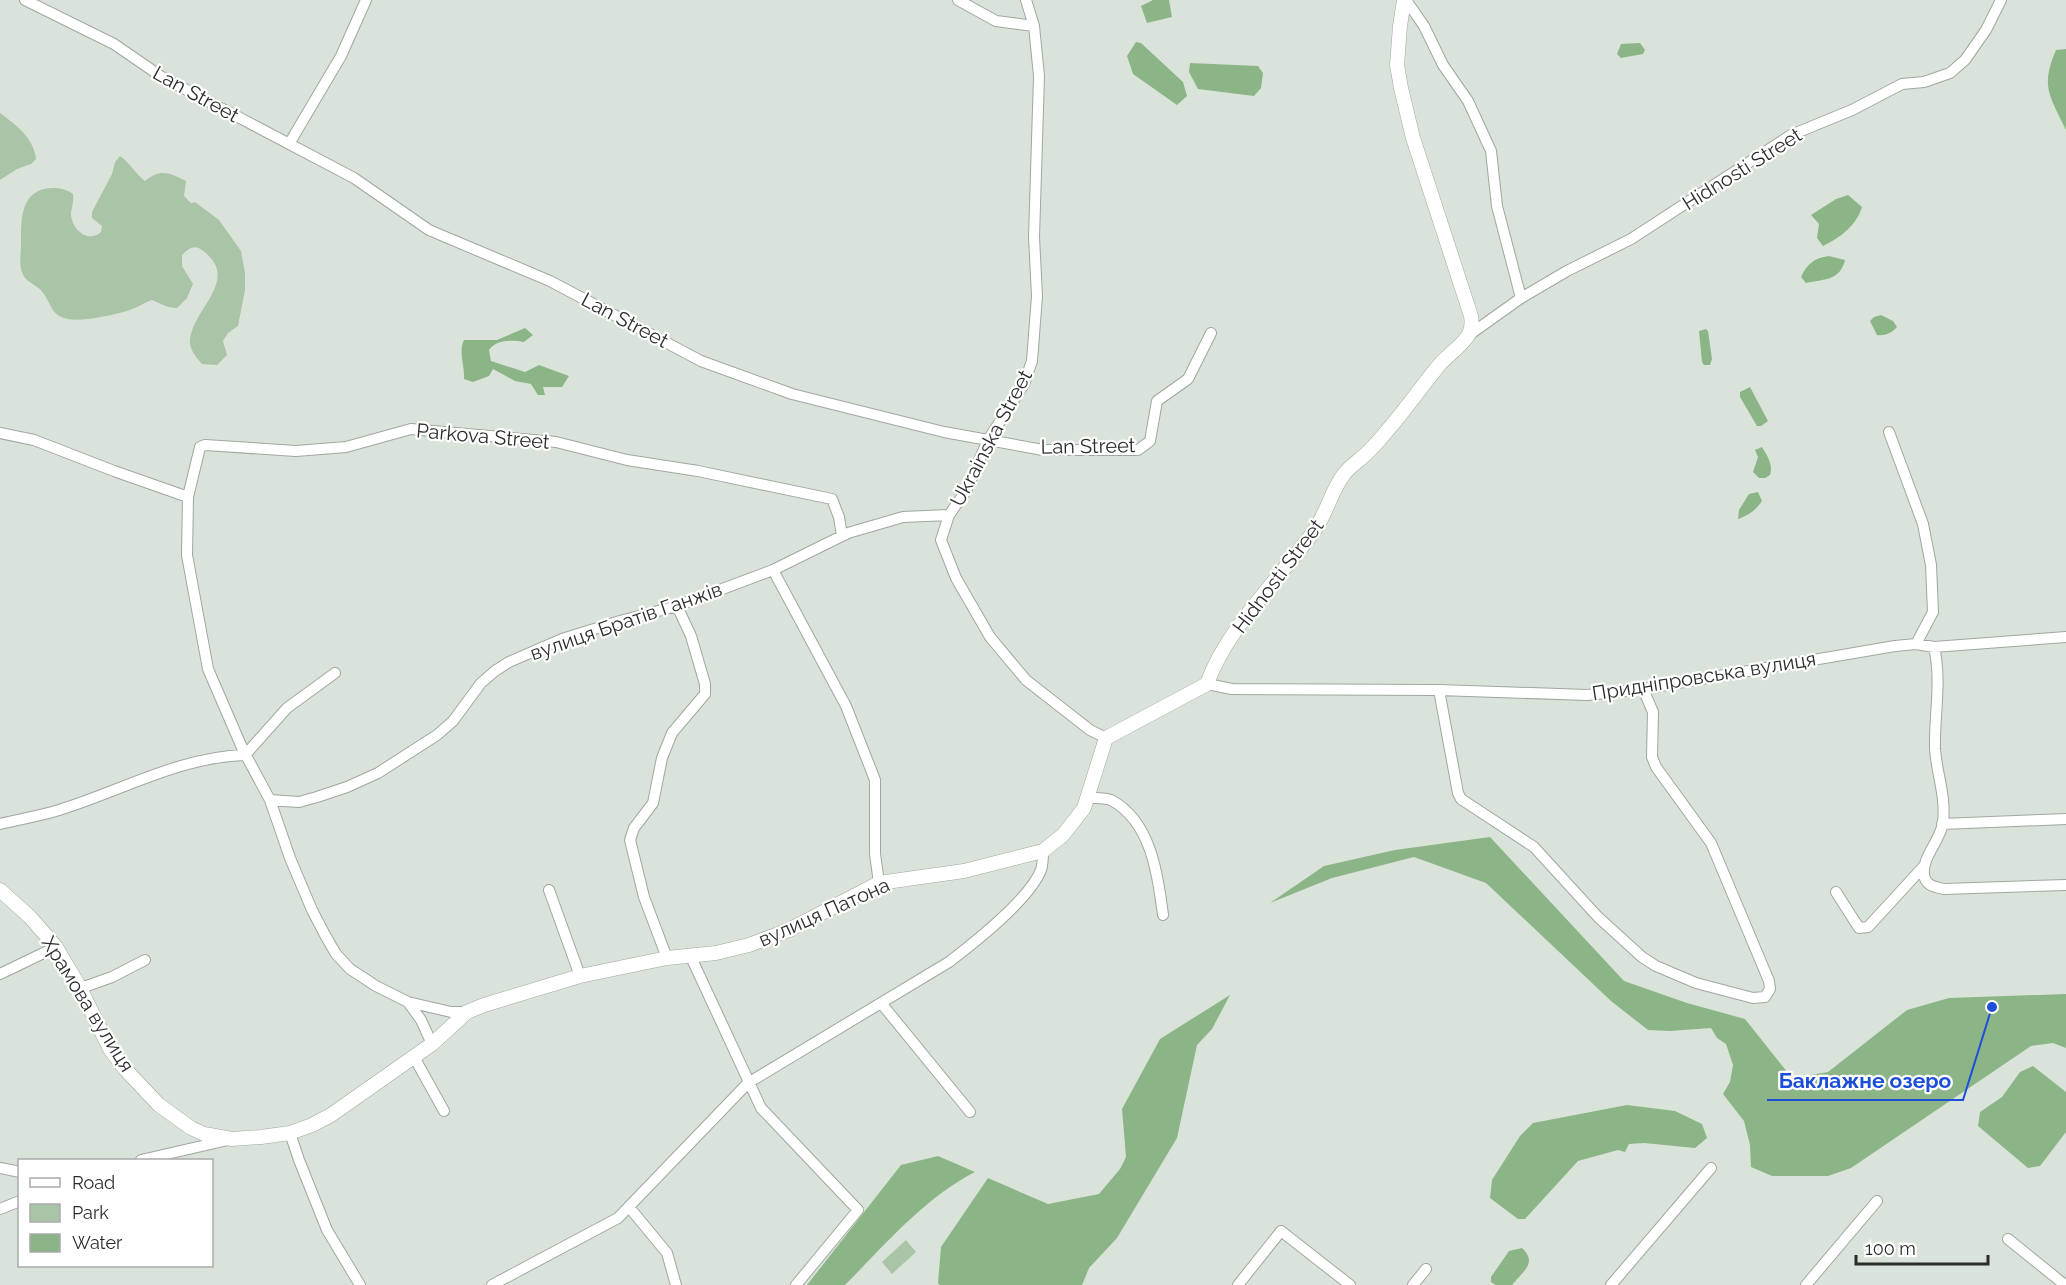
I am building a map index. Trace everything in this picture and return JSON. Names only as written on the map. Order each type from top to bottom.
[{"type":"street","name":"Lan Street","points":[[25,0],[114,44],[162,77],[354,178],[429,230],[550,281],[702,362],[792,394],[944,432],[1043,450],[1138,450],[1150,441],[1157,401],[1188,379],[1211,333]]},
{"type":"street","points":[[289,144],[341,56],[366,0]]},
{"type":"street","points":[[958,0],[996,21],[1034,26]]},
{"type":"street","name":"Ukrainska Street","points":[[1026,0],[1034,26],[1039,76],[1034,237],[1037,296],[1032,362],[1024,384],[988,440],[966,491],[949,515],[941,540],[956,578],[990,637],[1026,680],[1090,730],[1106,738]]},
{"type":"street","points":[[1405,0],[1424,26],[1443,65],[1468,101],[1491,152],[1497,206],[1521,298]]},
{"type":"street","points":[[1405,0],[1397,65],[1401,88],[1413,138],[1471,316],[1472,325],[1468,335]]},
{"type":"street","name":"Hidnosti Street","points":[[1207,684],[1213,667],[1243,622],[1326,513],[1332,494],[1344,473],[1366,454],[1398,419],[1441,364],[1468,335],[1521,298],[1567,271],[1631,239],[1791,135],[1852,110],[1902,84],[1924,82],[1950,73],[1965,60],[1986,30],[2001,0]]},
{"type":"street","name":"Parkova Street","points":[[188,497],[200,447],[205,445],[296,451],[346,447],[411,429],[556,442],[627,460],[699,471],[832,499],[839,517],[842,536]]},
{"type":"street","points":[[1888,432],[1923,524],[1930,565],[1933,612],[1916,644]]},
{"type":"street","points":[[0,433],[34,440],[188,497],[187,555],[208,669],[245,755],[270,800],[307,900],[336,954],[350,969],[363,978],[408,1002],[421,1020],[432,1044]]},
{"type":"street","name":"вулиця Братів Ганжів","points":[[270,800],[299,802],[317,798],[378,773],[436,735],[453,721],[481,683],[509,662],[562,639],[677,606],[773,570],[842,536],[903,517],[949,515]]},
{"type":"street","points":[[773,570],[846,706],[875,780],[875,854],[879,883]]},
{"type":"street","points":[[667,958],[644,897],[630,840],[634,828],[653,802],[662,758],[672,733],[705,694],[705,684],[691,636],[677,606]]},
{"type":"street","name":"Придніпровська вулиця","points":[[1207,684],[1232,689],[1439,690],[1587,695],[1643,688],[1896,646],[1916,644],[1934,647],[2066,637]]},
{"type":"street","points":[[1836,892],[1859,928],[1868,927],[1924,866],[1941,835],[1945,805],[1935,750],[1938,670],[1934,647]]},
{"type":"street","points":[[0,824],[59,810],[173,768],[208,758],[245,755],[287,708],[335,673]]},
{"type":"street","points":[[492,1285],[618,1218],[748,1083],[949,962],[989,930],[1026,892],[1041,869],[1043,851],[1074,822],[1084,808],[1106,738],[1207,684]]},
{"type":"street","points":[[1439,690],[1461,799],[1534,847],[1598,917],[1642,957],[1696,983],[1753,998],[1765,997],[1770,989],[1769,981],[1711,843],[1656,767],[1653,757],[1653,712],[1643,688]]},
{"type":"street","points":[[1088,798],[1109,799],[1127,811],[1142,833],[1155,862],[1163,915]]},
{"type":"street","points":[[1942,824],[2066,819]]},
{"type":"street","name":"вулиця Патона","points":[[408,1002],[451,1012],[467,1012],[504,998],[579,976],[667,958],[716,953],[749,945],[789,930],[879,883],[964,871],[1043,851]]},
{"type":"street","points":[[1924,866],[1924,878],[1931,886],[1944,889],[2066,885]]},
{"type":"street","name":"Храмова вулиця","points":[[0,890],[30,917],[56,947],[81,988],[110,1049],[159,1105],[191,1128],[204,1134],[232,1139],[290,1132]]},
{"type":"street","points":[[549,890],[579,976]]},
{"type":"street","points":[[0,974],[56,947]]},
{"type":"street","points":[[690,955],[761,1108],[858,1210],[796,1285]]},
{"type":"street","points":[[81,988],[112,977],[145,960]]},
{"type":"street","points":[[881,1003],[970,1112]]},
{"type":"street","name":"вулиця Патона","points":[[290,1132],[312,1125],[331,1115],[414,1058],[467,1012]]},
{"type":"street","points":[[414,1058],[444,1111]]},
{"type":"street","points":[[290,1132],[302,1170],[327,1230],[360,1285]]},
{"type":"street","points":[[149,1159],[232,1139]]},
{"type":"street","points":[[0,1168],[18,1172]]},
{"type":"street","points":[[1611,1285],[1711,1168]]},
{"type":"street","points":[[1806,1285],[1877,1200]]},
{"type":"street","points":[[0,1209],[18,1202]]},
{"type":"street","points":[[629,1207],[667,1253],[676,1285]]},
{"type":"street","points":[[1238,1285],[1281,1231],[1350,1285]]},
{"type":"street","points":[[2008,1239],[2065,1285]]},
{"type":"street","points":[[1413,1285],[1426,1269]]},
{"type":"green space","points":[[0,113],[28,138],[35,151],[36,159],[0,180]]},
{"type":"green space","points":[[120,156],[145,181],[156,174],[165,173],[186,181],[184,196],[191,203],[195,202],[219,220],[241,251],[245,290],[238,326],[228,333],[223,341],[227,355],[217,365],[202,364],[193,353],[190,343],[193,328],[217,283],[217,272],[213,261],[199,248],[191,248],[182,255],[182,266],[193,284],[187,298],[177,308],[152,300],[130,310],[90,319],[63,318],[55,313],[42,291],[24,276],[20,262],[21,225],[24,207],[28,200],[41,190],[55,188],[68,191],[73,194],[71,213],[77,229],[86,235],[96,235],[101,232],[102,226],[92,218],[92,212]]},
{"type":"green space","points":[[906,1240],[916,1252],[892,1274],[882,1262]]},
{"type":"water","points":[[1153,0],[1169,0],[1172,17],[1147,23],[1141,6]]},
{"type":"water","points":[[1136,42],[1141,43],[1183,82],[1187,96],[1177,105],[1133,74],[1127,56]]},
{"type":"water","points":[[1640,43],[1645,50],[1643,54],[1621,58],[1617,54],[1621,44]]},
{"type":"water","points":[[2066,49],[2066,130],[2052,100],[2048,83],[2056,50]]},
{"type":"water","points":[[1190,63],[1258,66],[1263,73],[1261,88],[1254,96],[1198,89],[1189,72]]},
{"type":"water","points":[[1848,195],[1862,207],[1859,214],[1847,230],[1823,246],[1817,238],[1819,224],[1811,215],[1836,199]]},
{"type":"water","points":[[1829,256],[1845,260],[1839,272],[1825,280],[1806,283],[1801,277],[1809,265],[1819,258]]},
{"type":"water","points":[[1881,315],[1893,321],[1897,327],[1888,334],[1877,335],[1870,321]]},
{"type":"water","points":[[525,328],[533,335],[524,342],[500,342],[492,346],[489,350],[491,361],[525,372],[539,365],[569,376],[562,387],[543,387],[545,395],[538,395],[531,384],[515,381],[493,369],[489,376],[473,382],[464,379],[462,345],[464,340],[497,340]]},
{"type":"water","points":[[1706,329],[1712,359],[1710,365],[1704,365],[1702,362],[1699,331]]},
{"type":"water","points":[[1750,387],[1768,421],[1761,426],[1757,426],[1740,397],[1740,392]]},
{"type":"water","points":[[1762,447],[1771,471],[1770,475],[1765,478],[1759,478],[1753,472],[1758,457],[1755,450]]},
{"type":"water","points":[[1758,492],[1762,501],[1752,512],[1738,519],[1739,510],[1749,494]]},
{"type":"water","points":[[1490,837],[1624,981],[1687,1003],[1745,1019],[1792,1078],[1828,1072],[1907,1010],[1949,998],[2066,994],[2066,1048],[2053,1043],[2031,1046],[1851,1168],[1828,1176],[1772,1176],[1751,1167],[1750,1145],[1744,1121],[1723,1094],[1730,1082],[1733,1065],[1726,1044],[1717,1038],[1711,1028],[1648,1030],[1611,1001],[1486,883],[1414,857],[1332,878],[1270,903],[1324,866],[1395,850]]},
{"type":"water","points":[[1230,995],[1212,1029],[1197,1045],[1177,1138],[1117,1238],[1089,1268],[1082,1285],[940,1285],[938,1283],[941,1247],[988,1178],[1048,1204],[1099,1194],[1120,1169],[1126,1157],[1122,1109],[1160,1039]]},
{"type":"water","points":[[2033,1066],[2066,1092],[2066,1132],[2040,1166],[2028,1168],[1978,1126],[1980,1112],[2002,1097],[2020,1072]]},
{"type":"water","points":[[1627,1105],[1675,1111],[1702,1124],[1707,1138],[1695,1148],[1644,1143],[1629,1144],[1625,1152],[1618,1150],[1578,1161],[1525,1219],[1518,1219],[1490,1198],[1492,1180],[1520,1136],[1533,1123]]},
{"type":"water","points":[[938,1156],[975,1172],[956,1183],[922,1209],[845,1285],[807,1285],[901,1165]]},
{"type":"water","points":[[1522,1248],[1527,1253],[1529,1263],[1512,1285],[1496,1285],[1491,1282],[1491,1277],[1509,1251]]},
{"type":"place","name":"Баклажне озеро","points":[[1992,1007]]}]
